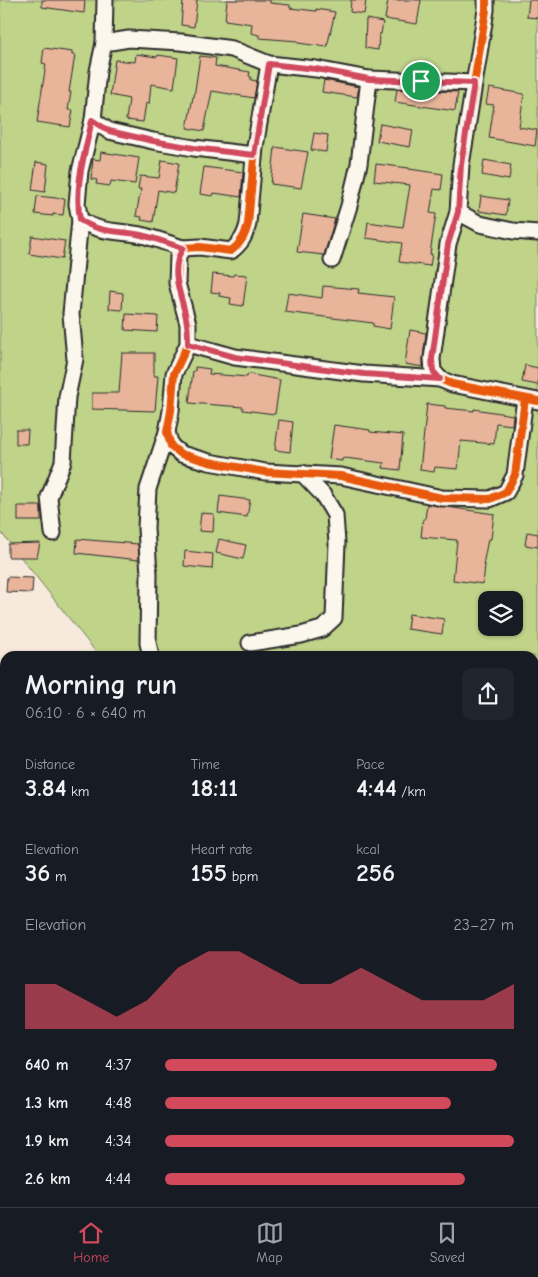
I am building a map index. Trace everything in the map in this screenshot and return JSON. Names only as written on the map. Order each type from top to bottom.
[{"type":"street","points":[[54,534],[49,497],[63,462],[67,397],[75,360],[71,314],[80,220],[77,204],[80,171],[92,120],[104,43],[105,0]]},
{"type":"street","points":[[440,379],[433,371],[432,359],[448,244],[458,212],[461,165],[486,0]]},
{"type":"street","points":[[104,43],[129,40],[181,42],[232,49],[269,64],[316,69],[369,79],[474,83]]},
{"type":"street","points":[[80,220],[92,228],[140,235],[183,248],[200,247],[231,251],[239,245],[248,224],[254,155],[269,64]]},
{"type":"street","points":[[332,260],[350,206],[359,164],[369,79]]},
{"type":"street","points":[[92,120],[109,131],[153,141],[254,155]]},
{"type":"street","points":[[458,212],[480,224],[513,231],[538,233]]},
{"type":"street","points":[[150,651],[148,644],[149,574],[146,528],[148,490],[167,432],[171,412],[174,374],[188,344],[188,324],[177,284],[178,256],[183,248]]},
{"type":"street","points":[[167,432],[171,446],[181,454],[209,462],[265,472],[341,476],[442,498],[490,499],[506,492],[515,475],[532,400],[452,384],[440,379],[364,374],[235,357],[188,344]]},
{"type":"street","points":[[250,643],[322,629],[334,618],[336,515],[323,495],[302,473]]},
{"type":"green space","points":[[0,0],[538,0],[538,651],[95,651],[0,531]]},
{"type":"building","points":[[42,0],[85,0],[84,13],[42,7]]},
{"type":"building","points":[[183,0],[197,0],[194,27],[181,25]]},
{"type":"building","points":[[227,0],[270,0],[270,3],[290,5],[290,8],[335,12],[327,47],[298,43],[298,41],[259,38],[259,35],[251,33],[252,24],[225,20]]},
{"type":"building","points":[[351,0],[366,0],[364,14],[350,12]]},
{"type":"building","points":[[388,0],[421,0],[417,24],[385,19]]},
{"type":"building","points":[[529,0],[538,0],[538,18],[527,17]]},
{"type":"building","points":[[366,19],[383,22],[381,34],[379,34],[378,50],[365,48]]},
{"type":"building","points":[[44,48],[72,52],[72,55],[75,55],[69,92],[71,92],[68,110],[73,110],[70,127],[37,122],[46,64],[42,63]]},
{"type":"building","points":[[136,54],[178,58],[174,88],[151,84],[149,104],[146,103],[143,122],[126,120],[129,99],[110,95],[115,60],[135,62]]},
{"type":"building","points":[[200,56],[216,58],[215,66],[250,72],[251,80],[257,81],[254,98],[212,91],[204,131],[187,128]]},
{"type":"building","points":[[324,80],[359,87],[357,97],[322,92]]},
{"type":"building","points":[[489,88],[524,94],[519,127],[537,130],[535,146],[489,138],[494,105],[486,104]]},
{"type":"building","points":[[397,89],[458,92],[455,111],[395,102]]},
{"type":"building","points":[[380,124],[413,130],[410,147],[377,141]]},
{"type":"building","points":[[314,133],[328,135],[326,152],[311,150]]},
{"type":"building","points":[[275,147],[308,152],[301,188],[271,184]]},
{"type":"building","points":[[101,152],[139,158],[135,184],[111,181],[110,186],[96,184],[97,180],[91,179],[93,159],[100,160]]},
{"type":"building","points":[[162,160],[179,163],[174,193],[158,190],[153,222],[141,220],[142,217],[136,216],[141,189],[138,189],[140,176],[159,178]]},
{"type":"building","points":[[484,160],[511,165],[509,180],[482,175]]},
{"type":"building","points":[[36,162],[48,164],[45,192],[32,190]]},
{"type":"building","points":[[376,164],[443,174],[441,190],[434,189],[430,213],[436,214],[430,266],[399,262],[402,243],[366,238],[368,222],[403,227],[410,185],[374,181]]},
{"type":"building","points":[[204,167],[243,172],[241,197],[214,193],[213,196],[200,194]]},
{"type":"building","points":[[37,196],[65,199],[63,215],[35,214]]},
{"type":"building","points":[[481,196],[508,200],[506,215],[479,211]]},
{"type":"building","points":[[303,214],[335,219],[324,255],[297,252]]},
{"type":"building","points":[[32,236],[65,241],[62,259],[29,254]]},
{"type":"building","points":[[213,274],[247,275],[243,306],[230,304],[231,298],[219,296],[220,293],[211,292]]},
{"type":"building","points":[[323,286],[359,289],[358,293],[394,297],[390,329],[373,326],[373,323],[285,312],[288,293],[322,298]]},
{"type":"building","points":[[110,291],[123,293],[122,310],[109,309]]},
{"type":"building","points":[[126,314],[158,316],[157,332],[125,330]]},
{"type":"building","points":[[410,330],[426,333],[423,367],[405,364]]},
{"type":"building","points":[[122,353],[154,353],[154,376],[158,376],[155,411],[92,409],[92,393],[119,393]]},
{"type":"building","points":[[525,365],[538,368],[538,385],[522,382]]},
{"type":"building","points":[[195,367],[210,369],[209,374],[247,377],[248,374],[280,380],[275,414],[243,410],[243,407],[189,403]]},
{"type":"building","points":[[427,404],[445,406],[445,408],[474,411],[474,409],[513,415],[512,425],[496,423],[494,444],[461,441],[458,469],[435,467],[434,472],[420,470]]},
{"type":"building","points":[[279,420],[293,422],[290,452],[275,450]]},
{"type":"building","points":[[334,425],[370,430],[370,432],[403,435],[400,470],[383,468],[384,463],[345,458],[342,461],[329,459]]},
{"type":"building","points":[[16,430],[28,430],[27,444],[16,444]]},
{"type":"building","points":[[220,496],[250,500],[247,517],[218,513]]},
{"type":"building","points":[[427,504],[494,514],[491,539],[488,539],[483,565],[485,565],[483,584],[453,580],[457,540],[421,537]]},
{"type":"building","points":[[18,506],[41,506],[41,521],[18,521]]},
{"type":"building","points":[[201,513],[214,514],[213,532],[199,531]]},
{"type":"building","points":[[527,532],[538,534],[538,547],[525,545]]},
{"type":"building","points":[[77,539],[138,544],[139,560],[76,553]]},
{"type":"building","points":[[219,539],[246,545],[243,559],[216,553]]},
{"type":"building","points":[[40,543],[37,557],[8,557],[8,544]]},
{"type":"building","points":[[185,551],[213,554],[212,569],[184,566]]},
{"type":"building","points":[[7,577],[33,578],[32,593],[6,592]]},
{"type":"building","points":[[409,614],[444,619],[442,634],[407,629]]},
{"type":"cycle path","points":[[486,0],[461,165],[458,212],[448,244],[432,359],[433,371],[440,379],[452,384],[538,401]]},
{"type":"cycle path","points":[[269,64],[255,147],[248,224],[244,236],[231,251],[200,247],[183,248],[178,256],[177,283],[188,324],[188,344],[174,374],[167,432],[171,446],[181,454],[209,462],[265,472],[341,476],[442,498],[490,499],[506,492],[515,475],[525,399]]},
{"type":"route","points":[[269,64],[316,69],[369,79],[421,81],[474,83],[461,165],[458,212],[448,244],[432,359],[433,371],[440,379],[364,374],[235,357],[188,344],[188,324],[177,284],[176,267],[178,256],[183,248],[140,235],[92,228],[80,220],[77,204],[80,171],[92,120],[109,131],[153,141],[254,155],[269,64]]}]
